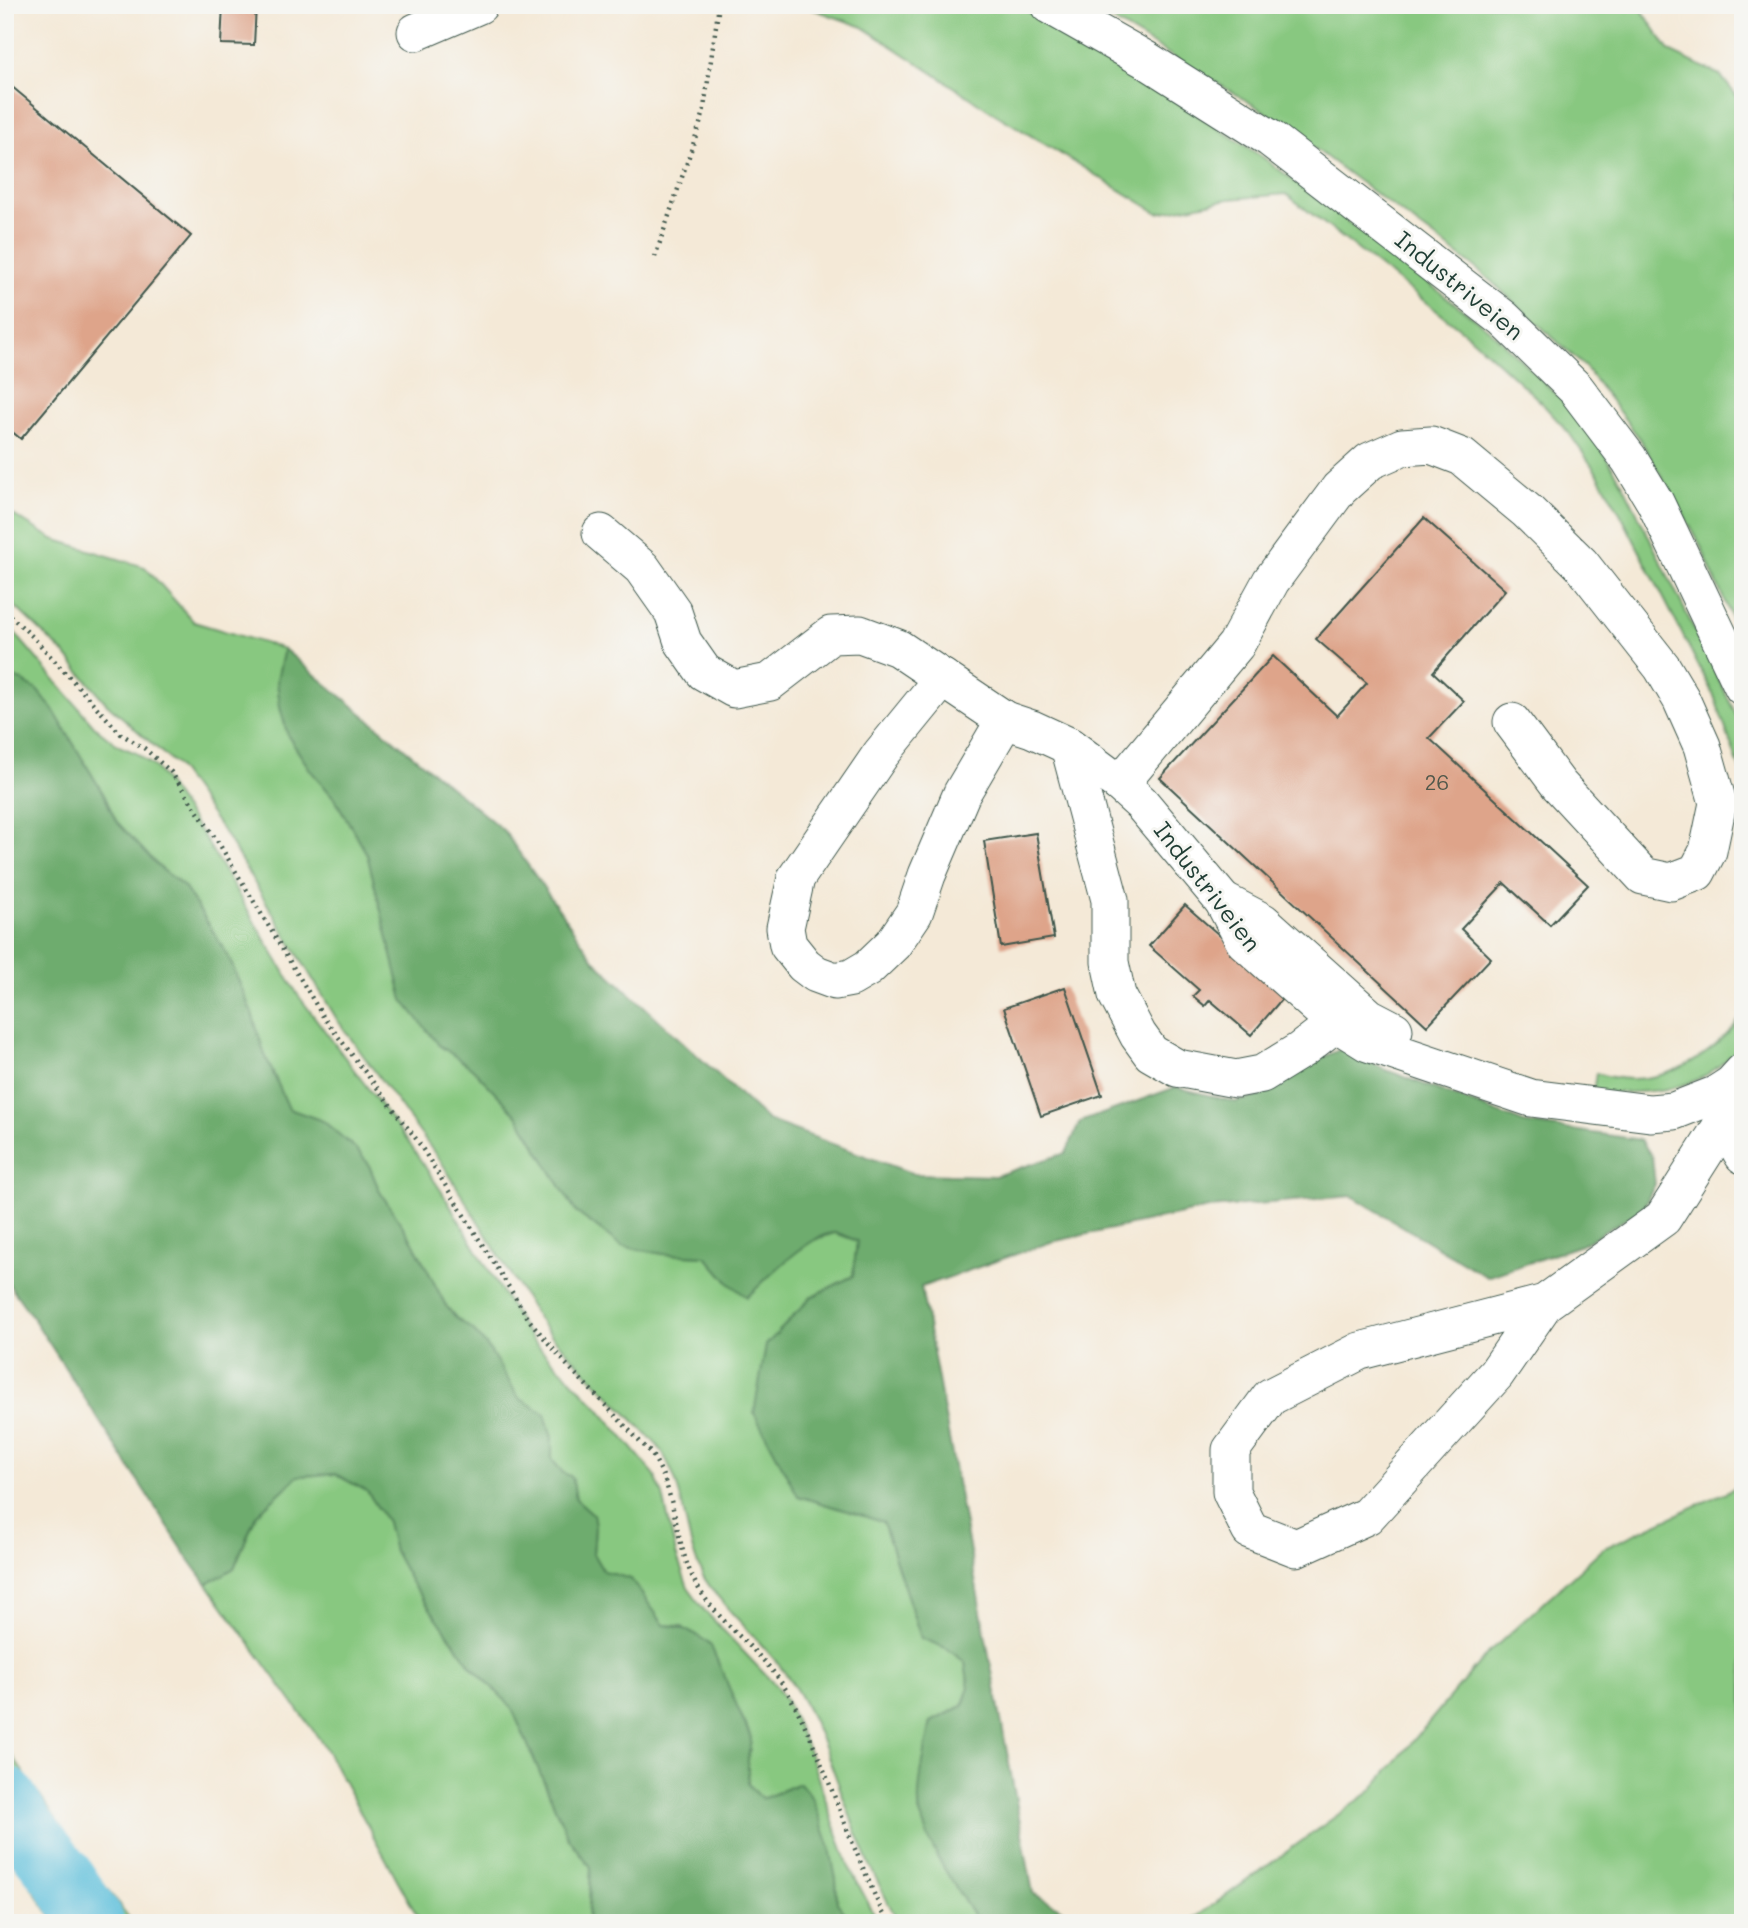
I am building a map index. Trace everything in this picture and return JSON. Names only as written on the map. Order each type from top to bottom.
[{"type":"street","points":[[415,32],[479,5]]},
{"type":"street","name":"Industriveien","points":[[1049,5],[1148,61],[1271,139],[1504,319],[1576,389],[1629,459],[1655,502],[1743,687]]},
{"type":"street","points":[[1120,784],[1236,645],[1271,581],[1339,489],[1370,461],[1402,447],[1431,445],[1462,457],[1527,511],[1581,565],[1662,667],[1681,699],[1702,746],[1718,803],[1708,851],[1697,872],[1671,882],[1643,876],[1559,785],[1512,722]]},
{"type":"street","name":"Industriveien","points":[[601,533],[642,568],[673,612],[683,642],[704,672],[734,689],[770,682],[831,635],[860,634],[898,648],[1004,720],[1069,746],[1141,803],[1223,901],[1244,941],[1336,1023],[1368,1043],[1531,1098],[1650,1113],[1719,1108],[1732,1084],[1743,1072]]},
{"type":"street","points":[[943,678],[881,754],[796,878],[785,928],[788,945],[804,965],[816,974],[835,981],[851,978],[868,968],[893,944],[914,913],[962,793],[1004,720]]},
{"type":"street","points":[[1069,746],[1110,900],[1110,962],[1117,995],[1138,1035],[1152,1053],[1177,1069],[1236,1079],[1262,1074],[1301,1050],[1336,1023]]},
{"type":"street","points":[[1223,901],[1262,922],[1369,1017],[1449,1059],[1472,1078]]},
{"type":"street","points":[[1719,1108],[1743,1155]]},
{"type":"street","points":[[1545,1303],[1360,1351],[1270,1397],[1231,1450],[1231,1492],[1250,1530],[1296,1548],[1367,1516],[1496,1374],[1545,1303],[1663,1218],[1719,1108]]},
{"type":"path","points":[[655,257],[703,116],[719,5]]},
{"type":"path","points":[[5,611],[33,637],[121,734],[144,748],[171,772],[218,842],[324,1018],[418,1140],[530,1321],[565,1363],[650,1452],[661,1468],[669,1487],[684,1553],[696,1584],[786,1690],[803,1722],[852,1845],[889,1923]]},
{"type":"green space","points":[[801,5],[1016,5],[1106,56],[1264,158],[1491,331],[1560,398],[1596,441],[1623,484],[1743,729],[1743,778],[1714,696],[1599,476],[1569,433],[1539,400],[1468,335],[1286,194],[1229,199],[1158,213],[992,112],[863,27]]},
{"type":"green space","points":[[1087,5],[1635,5],[1642,10],[1669,51],[1720,75],[1743,104],[1743,644],[1699,542],[1640,439],[1585,367],[1481,272],[1267,113]]},
{"type":"green space","points":[[5,510],[53,539],[145,567],[194,622],[284,649],[277,680],[280,707],[288,736],[311,771],[335,799],[367,854],[384,921],[439,1045],[472,1068],[518,1116],[576,1212],[622,1246],[663,1254],[706,1256],[730,1284],[792,1255],[814,1240],[835,1233],[857,1241],[853,1276],[811,1297],[798,1496],[883,1522],[921,1638],[946,1648],[965,1662],[969,1687],[962,1706],[931,1722],[922,1768],[919,1811],[938,1858],[978,1923],[899,1923],[868,1860],[826,1751],[799,1694],[776,1661],[719,1598],[702,1574],[667,1460],[657,1445],[538,1319],[444,1166],[338,1021],[225,834],[176,765],[106,703],[65,654],[5,597]]},
{"type":"green space","points":[[5,626],[14,632],[95,727],[119,746],[136,753],[156,768],[204,837],[298,995],[409,1143],[442,1192],[522,1326],[534,1342],[596,1405],[654,1474],[663,1495],[676,1554],[688,1588],[705,1611],[775,1685],[787,1703],[809,1752],[849,1867],[879,1923],[853,1923],[837,1903],[836,1879],[800,1784],[762,1799],[748,1784],[751,1738],[725,1677],[682,1626],[664,1625],[631,1579],[603,1571],[593,1554],[593,1514],[576,1499],[572,1477],[563,1473],[552,1460],[552,1438],[545,1414],[519,1398],[489,1349],[473,1330],[456,1318],[446,1306],[413,1242],[380,1192],[368,1163],[323,1121],[289,1109],[264,1053],[252,1013],[229,958],[184,887],[158,866],[116,821],[104,795],[52,708],[5,671]]},
{"type":"green space","points":[[284,649],[504,831],[595,961],[767,1120],[914,1174],[995,1176],[1066,1153],[1080,1122],[1176,1087],[1235,1102],[1261,1096],[1299,1068],[1343,1048],[1384,1069],[1524,1123],[1641,1140],[1652,1157],[1655,1184],[1643,1209],[1581,1245],[1487,1277],[1352,1196],[1209,1208],[1051,1242],[921,1287],[1033,1893],[1087,1923],[978,1923],[930,1842],[919,1804],[922,1768],[931,1722],[963,1706],[969,1687],[965,1662],[946,1648],[921,1638],[883,1522],[798,1496],[754,1413],[766,1345],[811,1297],[853,1276],[857,1241],[836,1233],[814,1240],[789,1258],[747,1297],[730,1284],[706,1256],[663,1254],[622,1246],[576,1212],[518,1116],[472,1068],[439,1045],[403,1000],[367,854],[335,799],[311,771],[288,736],[280,707],[277,680]]},
{"type":"green space","points":[[5,671],[37,690],[52,708],[104,795],[116,821],[158,866],[184,887],[211,928],[229,958],[252,1013],[264,1053],[289,1109],[323,1121],[368,1163],[380,1192],[413,1242],[446,1306],[456,1318],[473,1330],[489,1349],[519,1398],[545,1414],[552,1438],[552,1460],[563,1473],[572,1477],[576,1499],[593,1514],[593,1554],[603,1571],[631,1579],[664,1625],[689,1631],[711,1646],[751,1738],[748,1784],[762,1799],[800,1783],[813,1799],[830,1848],[837,1903],[853,1923],[588,1923],[591,1867],[568,1837],[511,1706],[472,1667],[411,1582],[394,1551],[387,1522],[367,1491],[335,1474],[298,1476],[256,1515],[234,1568],[207,1584],[188,1558],[5,1279]]},
{"type":"green space","points":[[1743,1015],[1743,1044],[1705,1075],[1675,1087],[1659,1090],[1593,1092],[1596,1073],[1639,1079],[1678,1069],[1714,1047]]},
{"type":"green space","points":[[335,1474],[367,1491],[387,1522],[394,1551],[411,1582],[472,1667],[511,1706],[568,1837],[591,1867],[588,1923],[421,1923],[323,1744],[207,1584],[234,1568],[256,1515],[298,1476]]},
{"type":"green space","points":[[1743,1484],[1743,1923],[1188,1923],[1371,1791],[1483,1658],[1602,1549]]},
{"type":"green space","points":[[5,1746],[133,1923],[56,1923],[5,1848]]},
{"type":"building","points":[[223,5],[256,5],[254,45],[221,44]]},
{"type":"building","points":[[5,81],[191,236],[21,439],[5,426]]},
{"type":"building","points":[[1424,518],[1505,590],[1433,672],[1464,701],[1429,738],[1588,885],[1550,925],[1504,883],[1461,929],[1491,958],[1427,1026],[1160,778],[1273,656],[1337,716],[1367,683],[1316,639]]},
{"type":"building","points":[[1036,833],[1054,938],[1001,947],[984,841]]},
{"type":"building","points":[[1185,905],[1286,994],[1251,1035],[1210,1000],[1205,1006],[1193,996],[1199,990],[1149,946]]},
{"type":"building","points":[[1065,987],[1102,1095],[1041,1116],[1004,1008]]},
{"type":"waterway","points":[[5,1798],[20,1823],[62,1876],[93,1923]]}]
